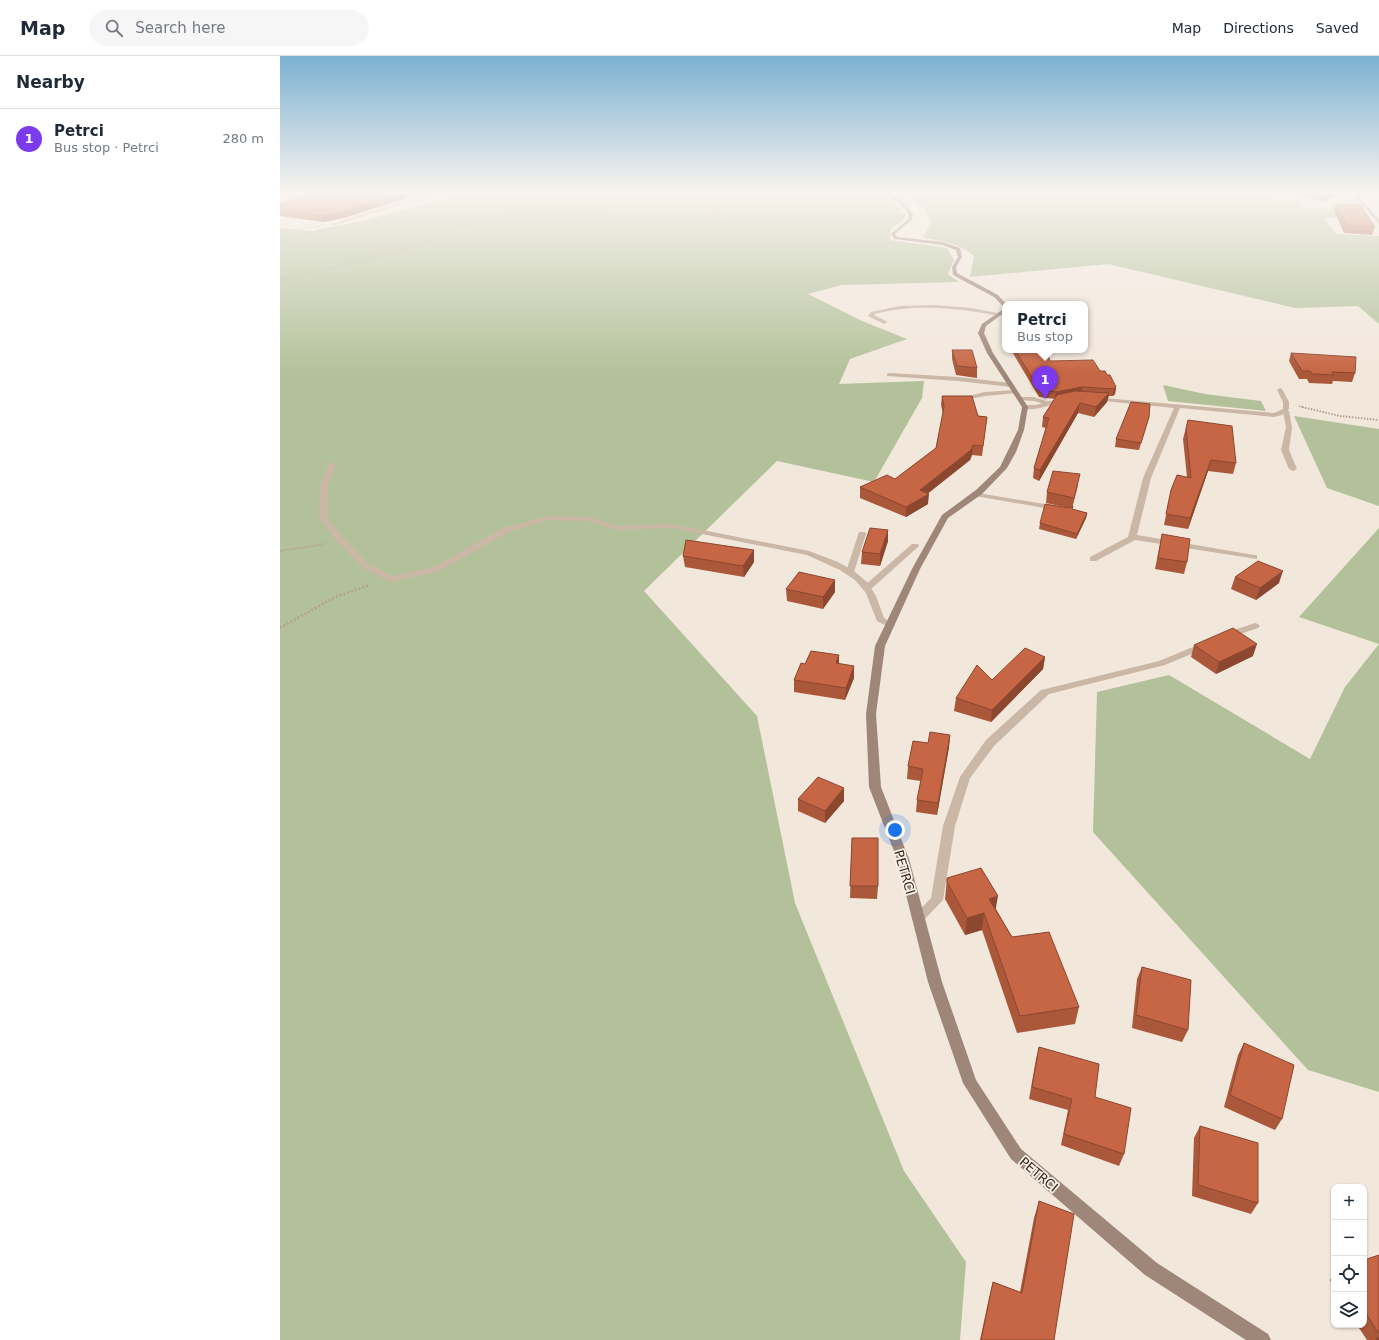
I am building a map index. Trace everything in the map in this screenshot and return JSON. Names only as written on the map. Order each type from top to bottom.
[{"type":"street","points":[[959,253],[960,257],[954,267],[955,274],[962,281],[997,296],[1002,302]]},
{"type":"street","points":[[884,322],[871,316],[873,313],[888,308],[972,309],[1002,312]]},
{"type":"street","points":[[1002,312],[984,325],[980,333],[990,353],[1022,403],[1036,407],[1073,397]]},
{"type":"street","points":[[889,375],[958,379],[1011,385]]},
{"type":"street","points":[[1280,390],[1287,404],[1286,411],[1289,427],[1285,450],[1293,469]]},
{"type":"street","points":[[959,399],[985,394],[1015,392]]},
{"type":"street","points":[[1088,397],[1258,414],[1274,415],[1282,414],[1286,411]]},
{"type":"street","name":"PETRCI","points":[[1022,403],[1021,430],[1012,452],[1002,468],[975,494],[945,516],[916,569],[889,624],[878,653],[871,714],[875,787],[903,859],[935,982],[970,1083],[1016,1154],[1151,1269],[1262,1340]]},
{"type":"street","points":[[1132,537],[1147,478],[1178,406]]},
{"type":"street","points":[[332,464],[324,486],[323,518],[366,566],[392,580],[436,569],[506,530],[548,518],[591,519],[615,528],[672,526],[808,553],[830,560],[850,572],[867,588],[880,619],[889,624]]},
{"type":"street","points":[[975,494],[1068,510]]},
{"type":"street","points":[[850,572],[862,534]]},
{"type":"street","points":[[1093,559],[1132,537],[1254,557]]},
{"type":"street","points":[[867,588],[915,546]]},
{"type":"street","points":[[918,918],[937,900],[949,826],[965,777],[990,743],[1045,692],[1162,663],[1216,640],[1255,626]]},
{"type":"path","points":[[280,280],[390,253]]},
{"type":"path","points":[[1302,406],[1340,416],[1379,420]]},
{"type":"path","points":[[280,551],[343,542]]},
{"type":"path","points":[[280,628],[308,610],[354,588],[392,580]]},
{"type":"green space","points":[[280,253],[950,253],[954,260],[948,274],[959,282],[842,285],[808,294],[862,321],[907,339],[850,359],[839,384],[924,381],[922,398],[874,482],[777,461],[644,591],[757,716],[795,903],[904,1171],[966,1262],[960,1340],[280,1340]]},
{"type":"green space","points":[[969,253],[1379,253],[1379,324],[1358,306],[1295,308],[1108,264],[970,277],[974,256]]},
{"type":"green space","points":[[1163,385],[1205,394],[1261,401],[1266,411],[1168,401]]},
{"type":"green space","points":[[1294,416],[1379,429],[1379,506],[1327,488]]},
{"type":"green space","points":[[1379,528],[1379,644],[1299,617]]},
{"type":"green space","points":[[1379,644],[1379,1092],[1308,1070],[1093,832],[1097,692],[1169,675],[1310,759],[1345,687]]},
{"type":"building","points":[[952,350],[972,350],[977,368],[957,366]]},
{"type":"building","points":[[1017,353],[1047,353],[1050,361],[1093,360],[1100,371],[1105,371],[1107,375],[1110,375],[1116,387],[1114,389],[1082,387],[1056,392],[1040,390]]},
{"type":"building","points":[[1291,353],[1356,357],[1355,373],[1332,372],[1334,375],[1312,374],[1310,371],[1302,371]]},
{"type":"building","points":[[1075,391],[1109,393],[1096,407],[1080,403],[1040,470],[1034,468],[1049,418],[1043,417],[1057,395]]},
{"type":"building","points":[[942,396],[972,396],[978,416],[987,417],[983,446],[973,445],[971,450],[920,490],[929,494],[906,507],[860,487],[887,475],[895,479],[936,448],[944,407]]},
{"type":"building","points":[[1131,402],[1150,404],[1149,417],[1141,443],[1116,439]]},
{"type":"building","points":[[1188,420],[1232,426],[1236,463],[1211,460],[1190,518],[1166,514],[1171,490],[1177,475],[1191,478],[1186,429]]},
{"type":"building","points":[[1053,471],[1080,474],[1074,498],[1047,492]]},
{"type":"building","points":[[1045,504],[1069,508],[1073,506],[1072,509],[1087,513],[1077,534],[1040,523]]},
{"type":"building","points":[[870,528],[888,530],[880,554],[862,552]]},
{"type":"building","points":[[1162,534],[1190,539],[1187,562],[1158,558]]},
{"type":"building","points":[[686,540],[754,550],[743,566],[683,556]]},
{"type":"building","points":[[1258,561],[1283,571],[1260,588],[1235,577]]},
{"type":"building","points":[[799,572],[835,580],[823,597],[786,589]]},
{"type":"building","points":[[1233,628],[1257,644],[1219,662],[1194,645]]},
{"type":"building","points":[[1025,648],[1045,657],[992,710],[956,698],[977,665],[992,680]]},
{"type":"building","points":[[811,651],[839,655],[836,663],[854,666],[846,688],[794,680],[801,663],[805,664]]},
{"type":"building","points":[[930,732],[950,735],[938,803],[917,800],[923,769],[908,766],[913,741],[928,743]]},
{"type":"building","points":[[818,777],[844,788],[825,811],[798,799]]},
{"type":"building","points":[[852,838],[878,838],[878,886],[850,886]]},
{"type":"building","points":[[981,868],[998,896],[989,899],[1012,937],[1049,932],[1079,1007],[1020,1016],[984,913],[967,918],[947,882],[947,878]]},
{"type":"building","points":[[1142,967],[1191,980],[1188,1030],[1136,1015]]},
{"type":"building","points":[[1244,1043],[1294,1065],[1282,1119],[1230,1095]]},
{"type":"building","points":[[1039,1047],[1099,1064],[1095,1097],[1131,1108],[1124,1154],[1064,1134],[1072,1099],[1032,1087]]},
{"type":"building","points":[[1200,1126],[1258,1143],[1258,1203],[1198,1185]]},
{"type":"building","points":[[1039,1201],[1074,1214],[1054,1340],[981,1340],[993,1282],[1022,1293]]},
{"type":"building","points":[[1379,1255],[1379,1334],[1367,1315],[1367,1259]]},
{"type":"place","name":"Petrci","points":[[1045,399]]}]
